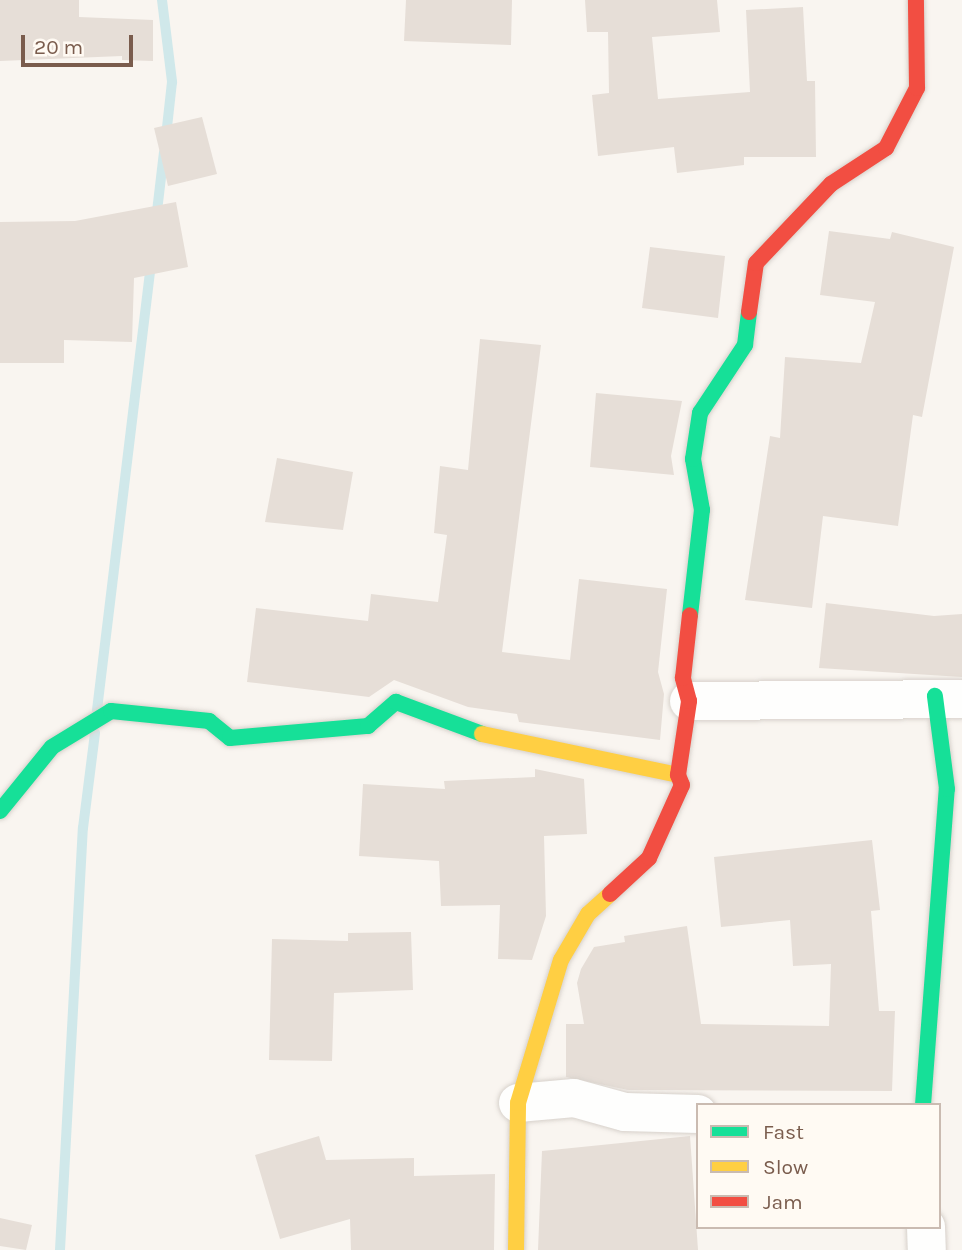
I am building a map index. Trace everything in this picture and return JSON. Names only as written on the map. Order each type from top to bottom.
[{"type":"street","points":[[516,1250],[518,1103],[561,960],[588,914],[649,858],[682,785],[678,775],[689,701],[683,678],[702,510],[693,459],[700,413],[745,345],[756,263],[831,184],[886,148],[917,88],[916,0]]},
{"type":"street","points":[[689,701],[949,697],[947,789],[923,1103]]},
{"type":"street","points":[[0,811],[52,747],[111,711],[209,721],[230,738],[368,726],[396,702],[440,722],[514,743],[678,775]]},
{"type":"street","points":[[518,1103],[573,1098],[625,1112],[696,1114]]},
{"type":"street","points":[[926,1229],[927,1250]]},
{"type":"building","points":[[0,0],[79,0],[79,17],[153,20],[153,61],[122,60],[122,56],[0,61]]},
{"type":"building","points":[[406,0],[512,0],[511,45],[404,41]]},
{"type":"building","points":[[585,0],[717,0],[720,32],[652,37],[658,99],[750,92],[746,10],[803,7],[807,81],[815,81],[816,157],[744,157],[744,165],[677,173],[674,147],[598,156],[592,95],[609,93],[608,32],[587,32]]},
{"type":"building","points":[[202,117],[217,174],[168,186],[154,128]]},
{"type":"building","points":[[176,202],[188,267],[134,278],[132,342],[64,340],[64,363],[0,363],[0,222],[75,221]]},
{"type":"building","points":[[829,231],[890,239],[892,232],[954,247],[922,417],[913,415],[898,526],[823,516],[812,608],[745,600],[770,436],[780,438],[785,357],[861,363],[875,302],[820,295]]},
{"type":"building","points":[[650,247],[725,256],[718,318],[642,308]]},
{"type":"building","points":[[480,339],[541,345],[502,652],[570,660],[579,579],[667,589],[658,672],[664,694],[660,740],[519,722],[517,714],[468,707],[394,680],[369,697],[247,682],[256,608],[368,621],[371,594],[438,602],[447,535],[434,533],[440,466],[468,470]]},
{"type":"building","points":[[596,393],[682,401],[671,456],[674,475],[590,467]]},
{"type":"building","points":[[277,458],[353,472],[343,530],[265,522]]},
{"type":"building","points":[[826,603],[934,616],[962,614],[962,677],[819,668]]},
{"type":"building","points":[[535,769],[584,779],[587,834],[544,836],[546,916],[532,960],[498,959],[500,905],[441,906],[439,861],[359,856],[363,784],[445,789],[444,781],[535,777]]},
{"type":"building","points":[[872,840],[880,910],[871,911],[879,1011],[895,1011],[892,1091],[628,1090],[566,1077],[566,1024],[584,1024],[577,983],[581,969],[594,947],[625,942],[624,936],[687,926],[701,1024],[829,1026],[831,964],[793,966],[790,920],[721,927],[714,857]]},
{"type":"building","points":[[411,932],[413,990],[334,993],[332,1061],[269,1060],[272,939],[348,941],[348,933]]},
{"type":"building","points":[[319,1136],[326,1160],[414,1158],[414,1176],[495,1174],[494,1250],[351,1250],[350,1219],[280,1239],[255,1155]]},
{"type":"building","points":[[690,1136],[698,1250],[538,1250],[542,1151]]},
{"type":"building","points":[[0,1218],[32,1225],[26,1250],[0,1246]]},
{"type":"waterway","points":[[162,0],[172,82],[166,136]]},
{"type":"waterway","points":[[156,220],[164,152]]},
{"type":"waterway","points":[[97,710],[151,263]]},
{"type":"waterway","points":[[60,1250],[83,828],[95,733]]},
{"type":"traffic: fast","points":[[690,615],[702,510],[693,459],[700,413],[745,345],[749,312]]},
{"type":"traffic: fast","points":[[923,1103],[947,789],[935,696]]},
{"type":"traffic: fast","points":[[0,811],[52,747],[111,711],[209,721],[230,738],[368,726],[396,702],[482,734]]},
{"type":"traffic: slow","points":[[482,734],[678,775]]},
{"type":"traffic: slow","points":[[516,1250],[518,1103],[561,960],[588,914],[610,894]]},
{"type":"traffic: jam","points":[[749,312],[756,263],[831,184],[886,148],[917,88],[916,0]]},
{"type":"traffic: jam","points":[[610,894],[649,858],[682,785],[678,775],[689,701],[683,678],[690,615]]}]
